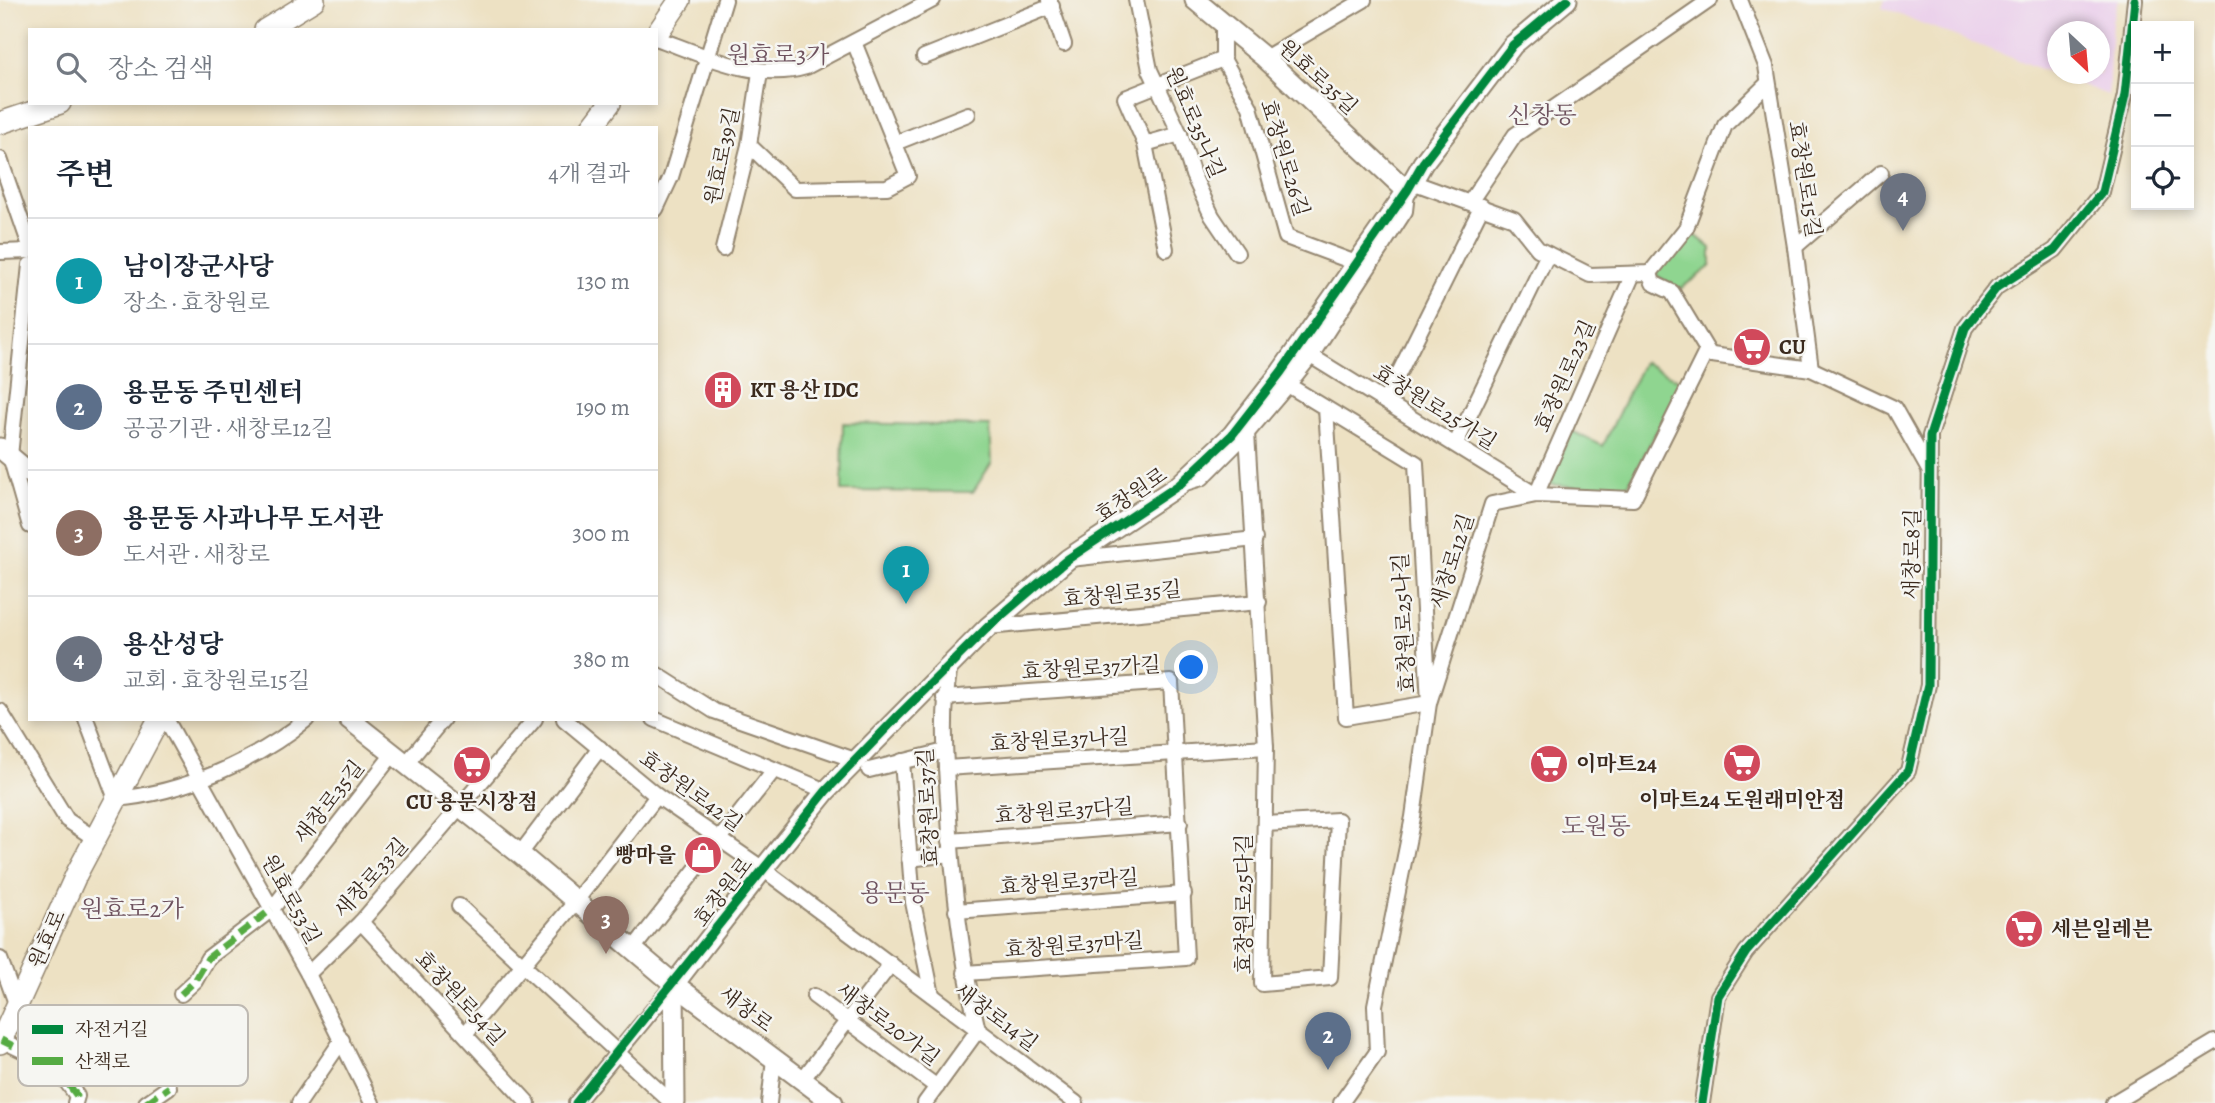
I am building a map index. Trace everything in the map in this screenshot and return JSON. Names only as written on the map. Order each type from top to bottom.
[{"type":"main road","points":[[268,28],[314,0]]},
{"type":"main road","points":[[658,34],[680,0]]},
{"type":"main road","points":[[0,123],[54,105]]},
{"type":"main road","points":[[593,126],[608,105]]},
{"type":"main road","name":"원효로","points":[[1,1041],[94,838],[158,721]]},
{"type":"street","points":[[658,205],[671,177],[725,0]]},
{"type":"street","points":[[658,38],[760,72],[785,74],[806,67],[933,0]]},
{"type":"street","name":"원효로35나길","points":[[1136,0],[1138,24],[1156,85],[1180,134],[1193,175],[1212,216],[1237,253]]},
{"type":"street","name":"원효로35길","points":[[1195,0],[1265,58],[1409,187]]},
{"type":"street","points":[[1265,58],[1364,0]]},
{"type":"street","name":"효창원로","points":[[674,984],[826,791],[862,765],[950,664],[988,627],[1068,559],[1179,485],[1240,425],[1281,372],[1423,163],[1513,45],[1567,0]]},
{"type":"street","points":[[1385,401],[1476,204],[1515,135],[1710,0]]},
{"type":"street","name":"효창원로15길","points":[[1740,0],[1766,66],[1811,369]]},
{"type":"street","name":"새창로8길","points":[[1702,1103],[1718,996],[1746,952],[1908,771],[1928,685],[1930,436],[1965,328],[1997,287],[2054,250],[2102,192],[2125,95],[2134,0]]},
{"type":"street","points":[[924,57],[1051,3],[1064,44]]},
{"type":"street","name":"효창원로26길","points":[[1223,23],[1223,59],[1250,107],[1286,237],[1356,263]]},
{"type":"street","points":[[749,145],[795,188],[887,187],[908,176],[854,42]]},
{"type":"street","points":[[1166,249],[1145,144],[1125,98],[1223,59]]},
{"type":"street","name":"원효로39길","points":[[723,249],[749,145],[760,72]]},
{"type":"street","points":[[1179,485],[1202,478],[1247,433],[1311,356],[1405,211],[1409,187],[1476,204],[1514,219],[1538,249],[1590,275],[1650,273],[1686,228],[1725,125],[1768,83]]},
{"type":"street","points":[[895,144],[968,114]]},
{"type":"street","points":[[1145,144],[1180,134]]},
{"type":"street","points":[[0,159],[28,242]]},
{"type":"street","points":[[1795,247],[1881,173]]},
{"type":"street","points":[[0,252],[28,248]]},
{"type":"street","points":[[1456,443],[1548,254]]},
{"type":"street","points":[[1650,273],[1653,283],[1672,292],[1710,355],[1811,369],[1894,408],[1930,472]]},
{"type":"street","name":"효창원로23길","points":[[1536,495],[1633,274]]},
{"type":"street","points":[[28,280],[4,454],[28,520]]},
{"type":"street","name":"새창로12길","points":[[1341,1103],[1377,1052],[1375,1005],[1413,817],[1429,702],[1492,504],[1536,495],[1633,499],[1704,354],[1710,355]]},
{"type":"street","name":"효창원로25가길","points":[[1311,356],[1456,443],[1536,495]]},
{"type":"street","name":"효창원로25나길","points":[[1288,385],[1326,408],[1416,463],[1429,702],[1346,717],[1326,408]]},
{"type":"street","name":"효창원로25다길","points":[[1247,433],[1266,747],[1262,984],[1330,978],[1338,820],[1265,824]]},
{"type":"street","points":[[4,454],[28,472]]},
{"type":"street","name":"효창원로","points":[[1068,559],[1255,539]]},
{"type":"street","name":"효창원로35길","points":[[988,627],[1259,602]]},
{"type":"street","name":"효창원로37길","points":[[950,664],[944,698],[951,847],[965,973],[978,1030]]},
{"type":"street","points":[[658,675],[714,711],[862,765],[902,761],[945,751]]},
{"type":"street","name":"효창원로37가길","points":[[944,698],[1171,682],[1175,754]]},
{"type":"street","points":[[0,711],[67,820],[94,838]]},
{"type":"street","points":[[87,721],[116,799],[145,797],[200,778],[262,751],[304,721]]},
{"type":"street","name":"원효로53길","points":[[167,721],[308,974],[372,1103]]},
{"type":"street","name":"새창로","points":[[352,721],[520,854],[674,984],[833,1103]]},
{"type":"street","points":[[399,759],[441,721]]},
{"type":"street","points":[[462,808],[533,721]]},
{"type":"street","name":"효창원로42길","points":[[566,721],[657,796],[763,869]]},
{"type":"street","points":[[658,721],[826,791]]},
{"type":"street","name":"효창원로37나길","points":[[946,768],[1266,747]]},
{"type":"street","points":[[520,854],[600,748]]},
{"type":"street","points":[[1175,754],[1184,894]]},
{"type":"street","name":"새창로35길","points":[[181,993],[195,981],[208,958],[272,909],[399,759]]},
{"type":"street","points":[[902,761],[913,902],[932,995]]},
{"type":"street","points":[[634,949],[774,770]]},
{"type":"street","points":[[465,1034],[576,901],[657,796]]},
{"type":"street","name":"새창로33길","points":[[308,974],[361,922],[462,808]]},
{"type":"street","name":"효창원로37다길","points":[[909,859],[951,847],[1180,823]]},
{"type":"street","name":"새창로14길","points":[[763,869],[1076,1103]]},
{"type":"street","name":"효창원로37라길","points":[[956,911],[1184,894]]},
{"type":"street","name":"효창원로37마길","points":[[965,973],[1186,958],[1184,894]]},
{"type":"street","points":[[459,906],[524,964],[616,1054],[674,1103]]},
{"type":"street","name":"효창원로54길","points":[[361,922],[528,1103]]},
{"type":"street","points":[[0,959],[17,1006]]},
{"type":"street","points":[[802,1080],[891,964]]},
{"type":"street","points":[[576,1103],[674,984]]},
{"type":"street","points":[[674,984],[674,1103]]},
{"type":"street","name":"새창로20가길","points":[[814,996],[937,1087]]},
{"type":"street","points":[[925,1103],[978,1030]]},
{"type":"street","points":[[2113,1103],[2209,1046],[2215,1034]]},
{"type":"street","points":[[299,1103],[342,1040]]},
{"type":"street","points":[[1,1041],[18,1049]]},
{"type":"street","points":[[769,1103],[774,1059]]},
{"type":"street","points":[[70,1086],[77,1096],[75,1103]]},
{"type":"street","points":[[146,1103],[169,1087]]},
{"type":"shaded area","points":[[1885,0],[2118,0],[2112,22],[2110,58],[2110,21],[2047,21],[2047,72],[1882,8]]},
{"type":"shaded area","points":[[2079,84],[2109,84],[2108,95]]},
{"type":"green space","points":[[1689,230],[1711,248],[1711,266],[1680,289],[1658,277],[1655,272]]},
{"type":"green space","points":[[1643,362],[1683,382],[1625,491],[1546,484],[1572,431],[1603,446]]},
{"type":"green space","points":[[843,423],[990,426],[992,462],[973,492],[842,491]]},
{"type":"marked path","points":[[181,994],[195,981],[208,958],[272,909]]},
{"type":"marked path","points":[[1,1040],[18,1048]]},
{"type":"marked path","points":[[70,1086],[77,1096],[75,1103]]},
{"type":"marked path","points":[[146,1103],[169,1087]]},
{"type":"cycle path","points":[[576,1103],[826,791],[896,718],[988,627],[1038,584],[1068,559],[1179,485],[1232,435],[1281,372],[1407,191],[1423,163],[1513,45],[1567,0]]},
{"type":"cycle path","points":[[1702,1103],[1718,996],[1746,952],[1908,771],[1928,685],[1930,436],[1965,328],[1997,287],[2055,250],[2102,192],[2125,95],[2135,0]]},
{"type":"place","name":"용산성당","points":[[1903,231]]},
{"type":"place","name":"CU","points":[[1752,347]]},
{"type":"place","name":"KT 용산 IDC","points":[[723,390]]},
{"type":"place","name":"남이장군사당","points":[[906,604]]},
{"type":"place","name":"이마트24 도원래미안점","points":[[1742,763]]},
{"type":"place","name":"이마트24","points":[[1549,764]]},
{"type":"place","name":"CU 용문시장점","points":[[472,765]]},
{"type":"place","name":"빵마을","points":[[703,855]]},
{"type":"place","name":"세븐일레븐","points":[[2024,929]]},
{"type":"place","name":"용문동 사과나무 도서관","points":[[606,954]]},
{"type":"place","name":"용문동 주민센터","points":[[1328,1070]]},
{"type":"district","name":"원효로3가","points":[[778,55]]},
{"type":"district","name":"신창동","points":[[1542,115]]},
{"type":"district","name":"도원동","points":[[1596,826]]},
{"type":"district","name":"용문동","points":[[895,893]]},
{"type":"district","name":"원효로2가","points":[[132,909]]}]
